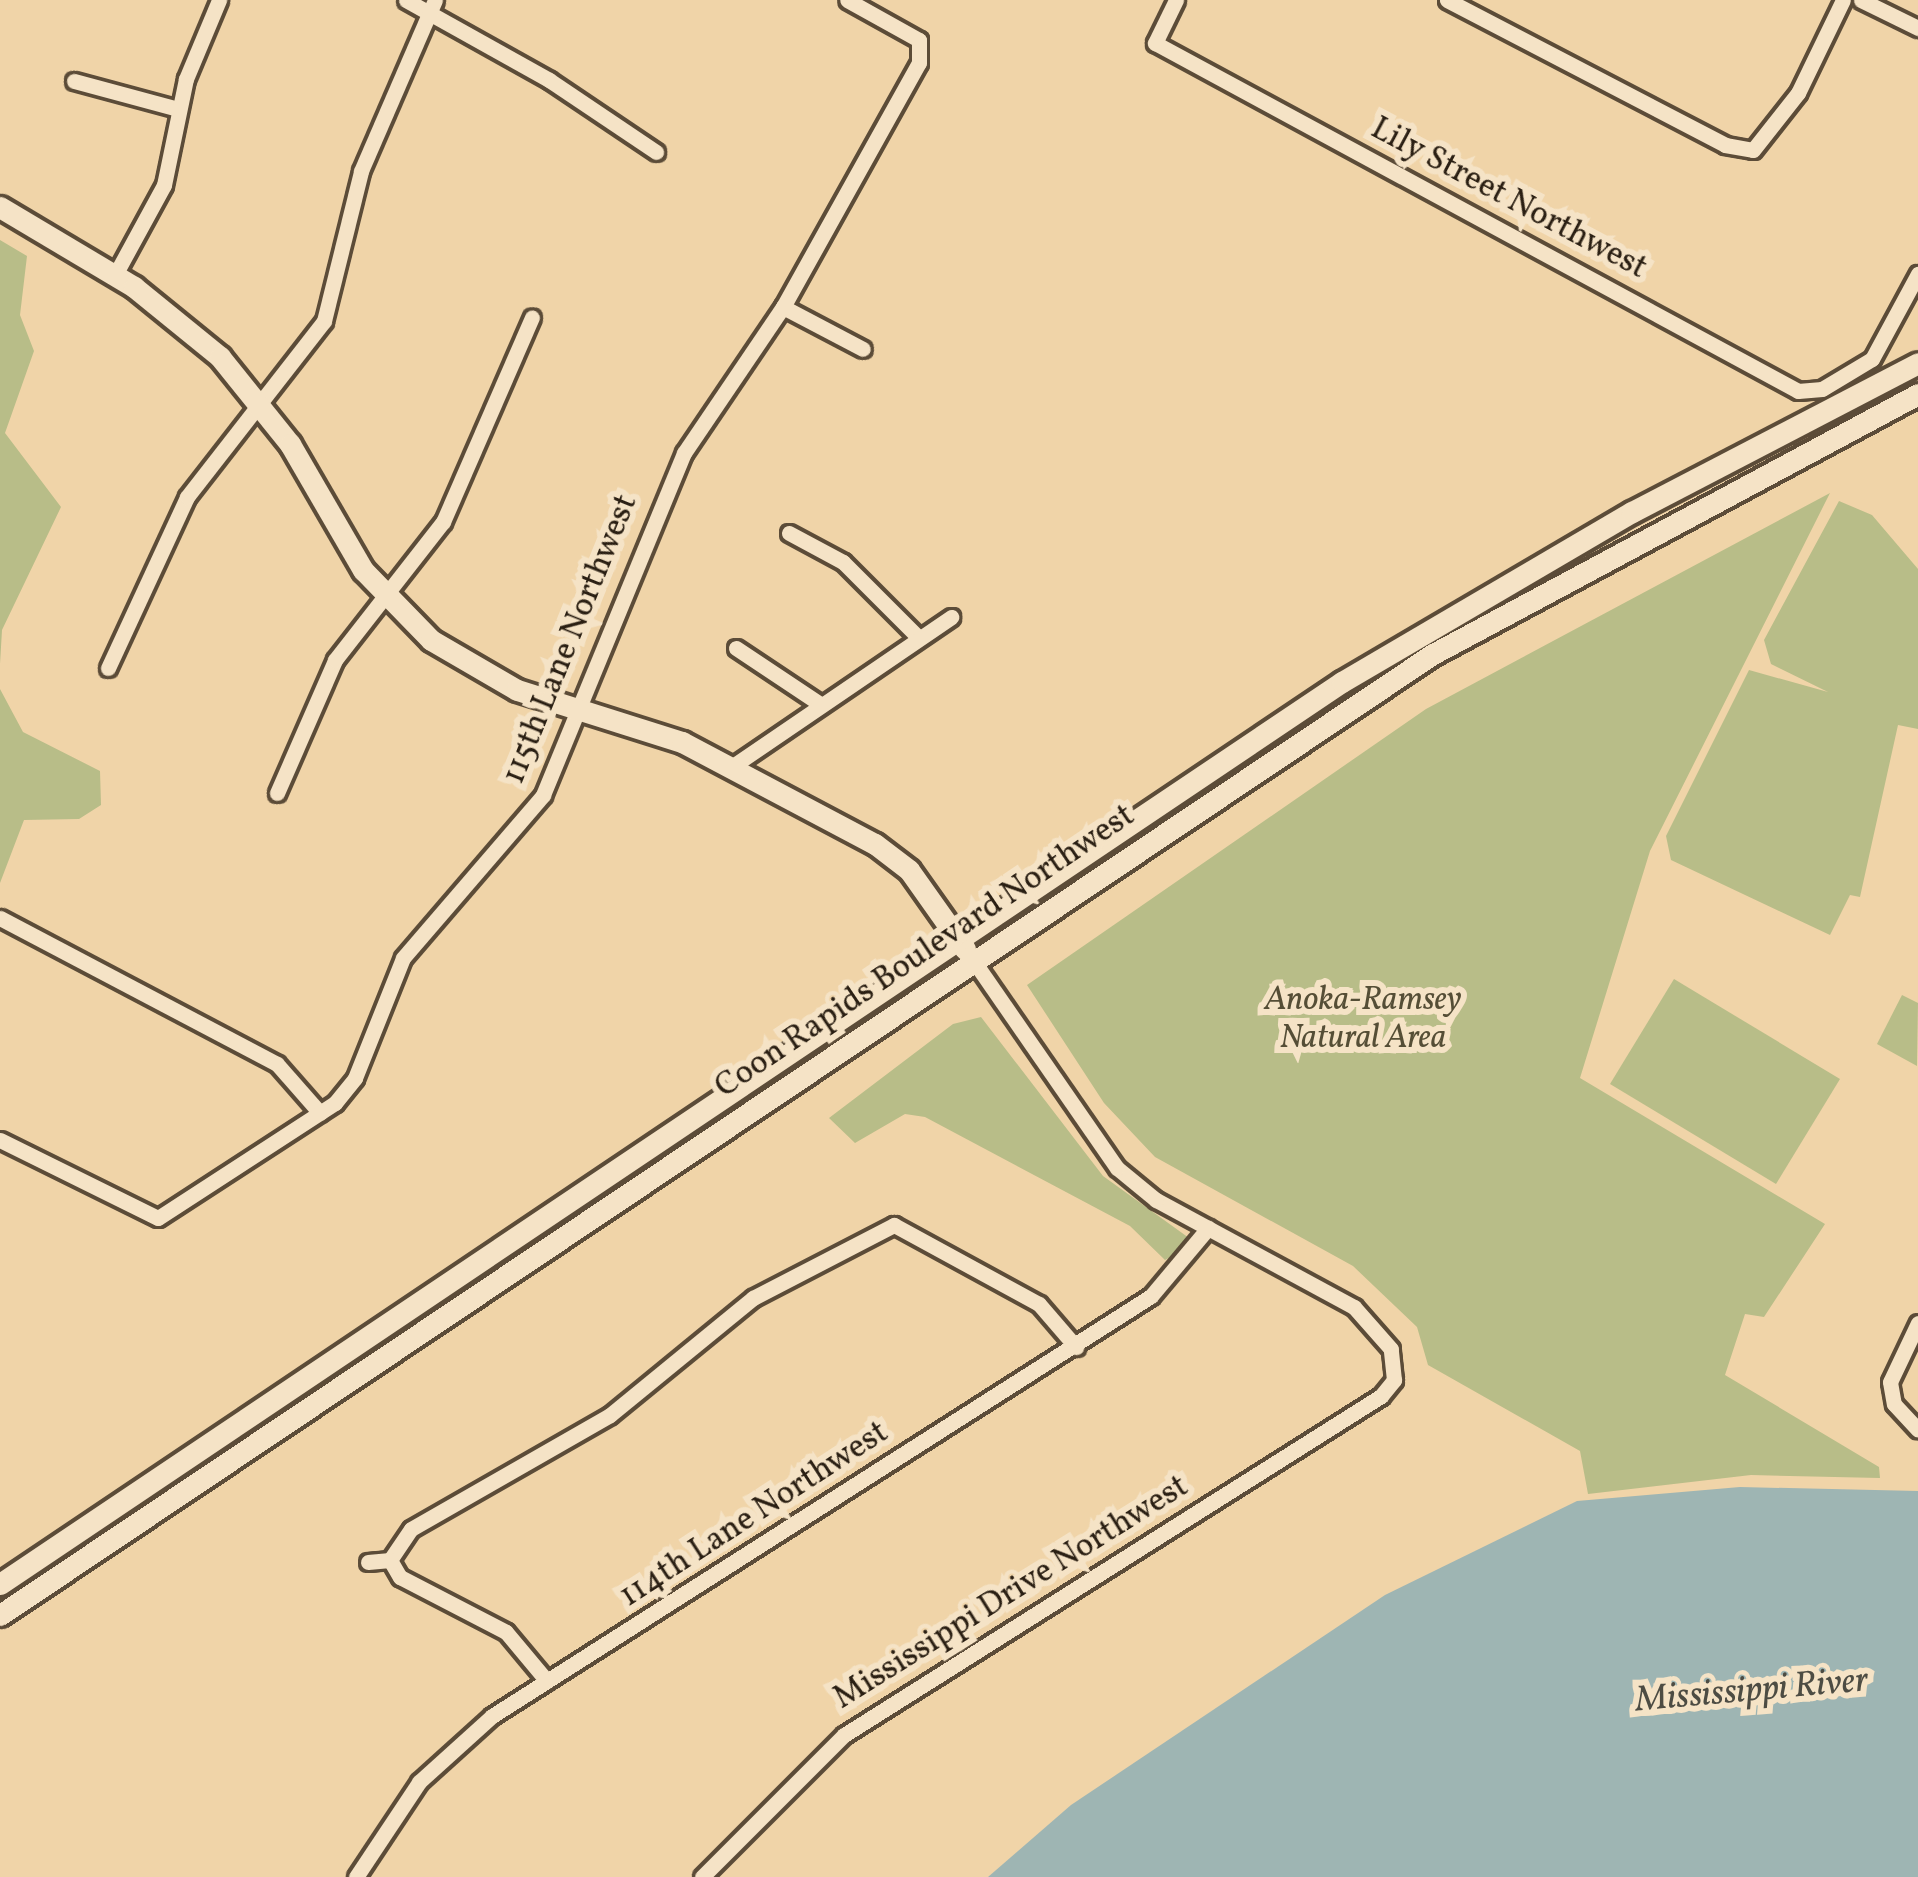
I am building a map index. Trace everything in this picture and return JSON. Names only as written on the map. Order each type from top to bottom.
[{"type":"main road","points":[[0,207],[115,275],[184,325],[261,402],[386,597],[462,661],[578,709],[665,734],[890,854],[973,960]]},
{"type":"main road","name":"Coon Rapids Boulevard Northwest","points":[[0,1584],[958,938],[1457,610],[1918,363]]},
{"type":"main road","name":"Coon Rapids Boulevard Northwest","points":[[0,1616],[1433,654],[1918,394]]},
{"type":"street","points":[[115,275],[164,184],[178,110],[219,0]]},
{"type":"street","points":[[406,0],[432,6],[656,152]]},
{"type":"street","name":"115th Lane Northwest","points":[[0,1139],[143,1214],[171,1216],[320,1113],[369,1055],[404,958],[525,824],[685,453],[784,308],[922,48],[847,0]]},
{"type":"street","name":"Lily Street Northwest","points":[[1175,0],[1155,43],[1798,391],[1834,384],[1872,359],[1918,274]]},
{"type":"street","points":[[1447,0],[1725,145],[1753,150],[1798,93],[1843,0]]},
{"type":"street","points":[[1861,0],[1918,28]]},
{"type":"street","points":[[108,668],[171,524],[324,321],[361,171],[432,6]]},
{"type":"street","points":[[74,81],[178,110]]},
{"type":"street","points":[[784,308],[862,349]]},
{"type":"street","points":[[277,793],[323,679],[442,523],[532,316]]},
{"type":"street","points":[[789,533],[843,562],[918,637]]},
{"type":"street","points":[[730,768],[951,616]]},
{"type":"street","points":[[736,647],[820,704]]},
{"type":"street","points":[[0,917],[277,1064],[320,1113]]},
{"type":"street","points":[[973,960],[1108,1159],[1156,1200],[1208,1228]]},
{"type":"street","points":[[390,1560],[411,1529],[610,1415],[752,1298],[894,1225],[1039,1304],[1076,1347]]},
{"type":"street","name":"114th Lane Northwest","points":[[356,1877],[399,1808],[445,1755],[547,1681],[1076,1347],[1166,1284],[1208,1228]]},
{"type":"street","name":"Mississippi Drive Northwest","points":[[702,1877],[794,1776],[844,1735],[1381,1396],[1394,1380],[1394,1359],[1365,1317],[1208,1228]]},
{"type":"street","points":[[1918,1322],[1890,1382],[1901,1416],[1918,1430]]},
{"type":"street","points":[[368,1562],[390,1560]]},
{"type":"street","points":[[390,1560],[400,1577],[506,1632],[547,1681]]},
{"type":"green space","points":[[0,240],[27,256],[20,315],[34,351],[5,433],[61,507],[2,630],[0,664]]},
{"type":"green space","name":"Anoka-Ramsey Natural Area","points":[[1830,493],[1650,851],[1580,1078],[1825,1224],[1764,1317],[1745,1314],[1725,1375],[1879,1467],[1880,1478],[1751,1475],[1588,1494],[1580,1451],[1428,1365],[1417,1327],[1353,1266],[1155,1157],[1104,1103],[1027,985],[1426,709]]},
{"type":"green space","points":[[1839,501],[1872,515],[1918,569],[1918,729],[1898,725],[1860,897],[1850,895],[1830,935],[1671,860],[1666,836],[1749,670],[1828,692],[1771,664],[1764,640]]},
{"type":"green space","points":[[0,689],[23,732],[100,771],[101,805],[79,819],[24,820],[0,883]]},
{"type":"green space","points":[[1674,979],[1840,1079],[1776,1184],[1610,1084]]},
{"type":"green space","points":[[1902,995],[1918,1003],[1917,1066],[1877,1044]]},
{"type":"green space","points":[[981,1017],[1103,1176],[1189,1238],[1181,1251],[1165,1260],[1130,1226],[925,1117],[905,1114],[855,1143],[829,1118],[953,1024]]},
{"type":"water","name":"Mississippi River","points":[[1740,1487],[1918,1491],[1918,1877],[988,1877],[1071,1805],[1385,1595],[1577,1501]]}]
